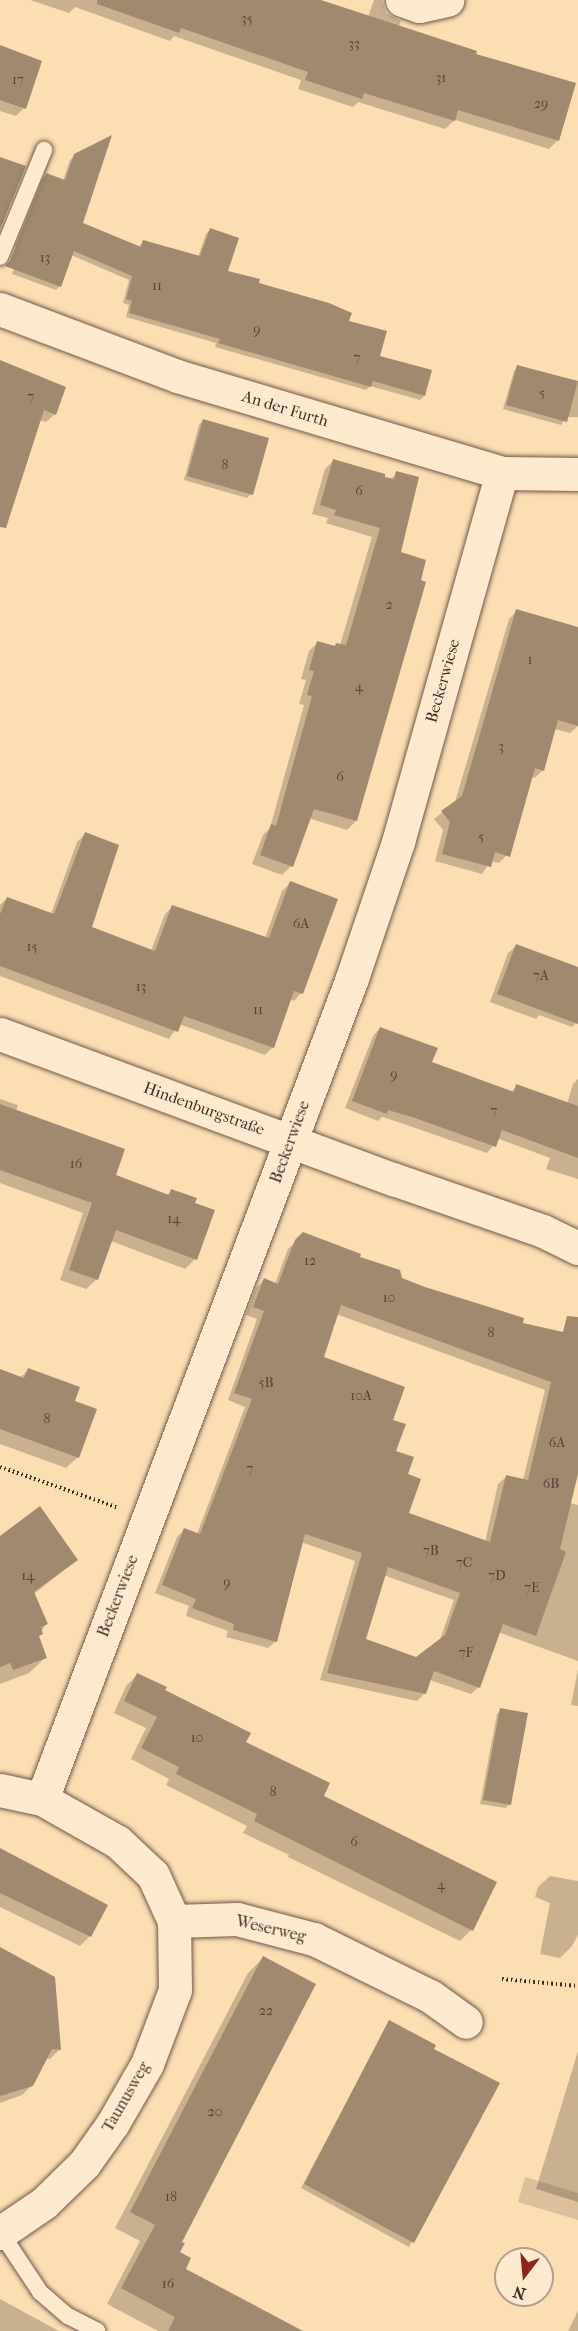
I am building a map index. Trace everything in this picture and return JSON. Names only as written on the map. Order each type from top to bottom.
[{"type":"street","points":[[402,0],[419,6],[447,0]]},
{"type":"street","name":"An der Furth","points":[[0,309],[177,376],[502,473],[578,474]]},
{"type":"street","name":"Beckerwiese","points":[[42,1799],[352,978],[398,842],[502,473]]},
{"type":"street","name":"Hindenburgstraße","points":[[0,1034],[543,1231],[578,1248]]},
{"type":"street","name":"Hindenburgstraße","points":[[543,1231],[578,1237]]},
{"type":"street","points":[[0,1790],[42,1799],[118,1842],[153,1875],[174,1921]]},
{"type":"street","name":"Weserweg","points":[[174,1921],[237,1919],[314,1939],[430,1996],[466,2022]]},
{"type":"street","name":"Taunusweg","points":[[0,2233],[45,2203],[84,2164],[113,2123],[147,2064],[175,1990],[174,1921]]},
{"type":"lane","points":[[0,257],[44,150]]},
{"type":"lane","points":[[0,2233],[40,2292],[68,2316],[97,2331]]},
{"type":"path","points":[[0,1467],[148,1517]]},
{"type":"path","points":[[502,1979],[578,1986]]},
{"type":"shaded area","points":[[525,2177],[578,2193],[578,2220],[518,2202]]},
{"type":"building","points":[[97,0],[321,0],[477,51],[476,54],[576,83],[559,141],[458,110],[455,121],[364,93],[362,99],[305,80],[308,72],[181,28],[179,33],[97,4]]},
{"type":"building","points":[[0,45],[42,61],[26,109],[0,100]]},
{"type":"building","points":[[112,135],[83,223],[141,247],[143,240],[200,256],[210,228],[239,238],[228,271],[260,279],[259,283],[329,303],[352,313],[349,321],[387,331],[380,356],[432,370],[425,396],[373,381],[371,387],[218,343],[220,339],[129,313],[132,301],[126,299],[132,276],[74,251],[61,287],[5,266],[10,261],[46,173],[65,180],[74,154]]},
{"type":"building","points":[[0,157],[26,166],[0,229]]},
{"type":"building","points":[[0,360],[66,387],[56,415],[44,410],[6,528],[0,527]]},
{"type":"building","points":[[517,365],[578,381],[567,422],[506,405]]},
{"type":"building","points":[[203,419],[269,438],[253,495],[187,476]]},
{"type":"building","points":[[333,459],[385,474],[385,477],[394,479],[396,471],[419,477],[401,552],[426,560],[421,580],[426,582],[357,821],[314,809],[293,867],[260,855],[271,824],[276,826],[312,696],[307,695],[314,671],[309,670],[317,641],[335,646],[336,643],[346,645],[380,528],[334,515],[336,510],[320,505]]},
{"type":"building","points":[[516,609],[578,627],[578,726],[558,720],[544,771],[535,768],[510,857],[495,852],[491,867],[442,854],[450,822],[441,811],[462,796]]},
{"type":"building","points":[[85,832],[119,845],[92,927],[155,951],[172,905],[269,938],[290,881],[338,899],[303,994],[294,991],[274,1048],[184,1016],[178,1032],[0,966],[0,914],[7,897],[54,914]]},
{"type":"building","points":[[516,944],[578,967],[578,1024],[497,994]]},
{"type":"building","points":[[380,1027],[438,1048],[432,1062],[514,1092],[516,1084],[578,1106],[578,1158],[502,1130],[496,1147],[412,1117],[388,1110],[387,1114],[352,1101]]},
{"type":"building","points":[[0,1104],[125,1149],[116,1175],[169,1195],[171,1189],[197,1198],[195,1203],[215,1210],[197,1260],[116,1230],[98,1280],[69,1270],[92,1203],[0,1170]]},
{"type":"building","points":[[303,1232],[361,1254],[360,1257],[400,1270],[402,1278],[425,1287],[524,1318],[523,1323],[563,1332],[567,1316],[578,1317],[578,1474],[560,1549],[566,1552],[536,1636],[503,1624],[480,1688],[434,1671],[426,1694],[327,1673],[362,1553],[305,1534],[277,1642],[233,1630],[234,1624],[192,1608],[196,1599],[162,1585],[184,1528],[200,1534],[252,1399],[234,1393],[264,1311],[253,1307],[264,1278],[278,1284],[295,1240]],"holes":[[[341,1305],[551,1382],[528,1480],[506,1475],[490,1542],[409,1513],[421,1479],[408,1474],[414,1457],[396,1451],[406,1424],[393,1420],[405,1387],[324,1357]],[[388,1567],[460,1593],[445,1635],[416,1657],[366,1639]]]},
{"type":"building","points":[[28,1368],[80,1387],[75,1401],[97,1409],[79,1458],[0,1429],[0,1369],[24,1378]]},
{"type":"building","points":[[40,1506],[78,1560],[34,1592],[48,1624],[41,1627],[43,1634],[39,1636],[47,1658],[13,1670],[10,1663],[0,1667],[0,1536]]},
{"type":"building","points":[[137,1673],[167,1687],[165,1690],[251,1733],[246,1742],[330,1783],[324,1796],[497,1882],[473,1931],[254,1821],[257,1814],[176,1774],[179,1767],[141,1748],[157,1717],[124,1701]]},
{"type":"building","points":[[500,1708],[528,1713],[511,1805],[483,1800]]},
{"type":"building","points":[[0,1848],[108,1905],[91,1937],[0,1893]]},
{"type":"building","points":[[0,1947],[55,1977],[61,2050],[52,2049],[33,2086],[0,2096]]},
{"type":"building","points":[[263,1956],[316,1984],[182,2242],[185,2243],[180,2252],[191,2258],[186,2269],[303,2331],[168,2331],[175,2317],[121,2288],[155,2225],[130,2212]]},
{"type":"building","points":[[389,2020],[436,2045],[434,2049],[500,2083],[414,2243],[304,2184]]}]
